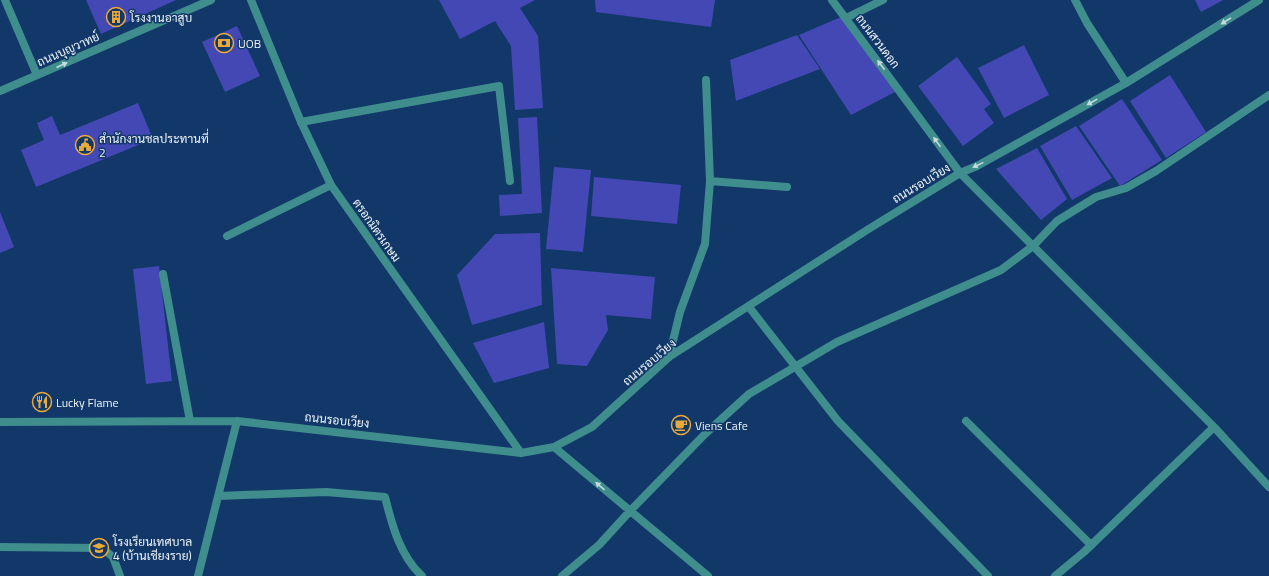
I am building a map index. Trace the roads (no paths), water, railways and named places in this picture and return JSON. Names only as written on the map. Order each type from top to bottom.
[{"type":"street","points":[[5,0],[37,76]]},
{"type":"street","name":"ถนนบุญวาทย์","points":[[0,91],[210,0]]},
{"type":"street","name":"ตรอกมิตรเกษม","points":[[251,0],[301,122],[331,186],[521,452]]},
{"type":"street","name":"ถนนสวนดอก","points":[[832,0],[960,173],[1214,427],[1269,486]]},
{"type":"street","points":[[846,18],[883,0]]},
{"type":"street","points":[[1075,0],[1087,23],[1126,83]]},
{"type":"street","name":"ถนนรอบเวียง","points":[[0,422],[237,421],[521,452],[554,447],[592,427],[669,357],[867,230],[960,173],[977,166],[1126,83],[1259,0]]},
{"type":"street","points":[[669,357],[680,312],[705,244],[710,181],[706,80]]},
{"type":"street","points":[[301,122],[499,86],[510,181]]},
{"type":"street","points":[[562,576],[599,545],[705,434],[749,394],[794,366],[837,342],[1001,270],[1033,246],[1057,221],[1096,197],[1126,188],[1156,171],[1269,95]]},
{"type":"street","points":[[710,181],[787,187]]},
{"type":"street","points":[[226,236],[331,186]]},
{"type":"street","points":[[163,274],[190,421]]},
{"type":"street","points":[[749,307],[838,421],[988,576]]},
{"type":"street","points":[[198,576],[237,421]]},
{"type":"street","points":[[966,421],[1091,545]]},
{"type":"street","points":[[1055,576],[1091,545],[1214,427]]},
{"type":"street","points":[[554,447],[708,576]]},
{"type":"street","points":[[219,496],[326,492],[385,497],[393,529],[412,567],[422,576]]},
{"type":"street","points":[[0,547],[102,548],[113,557],[120,576]]},
{"type":"place","name":"โรงงานอาสูบ","points":[[116,17]]},
{"type":"place","name":"UOB","points":[[224,43]]},
{"type":"place","name":"สำนักงานชลประทานที่ 2","points":[[85,145]]},
{"type":"place","name":"Lucky Flame","points":[[42,402]]},
{"type":"place","name":"Viens Cafe","points":[[681,425]]},
{"type":"place","name":"โรงเรียนเทศบาล 4 (บ้านเชียงราย)","points":[[99,548]]}]
